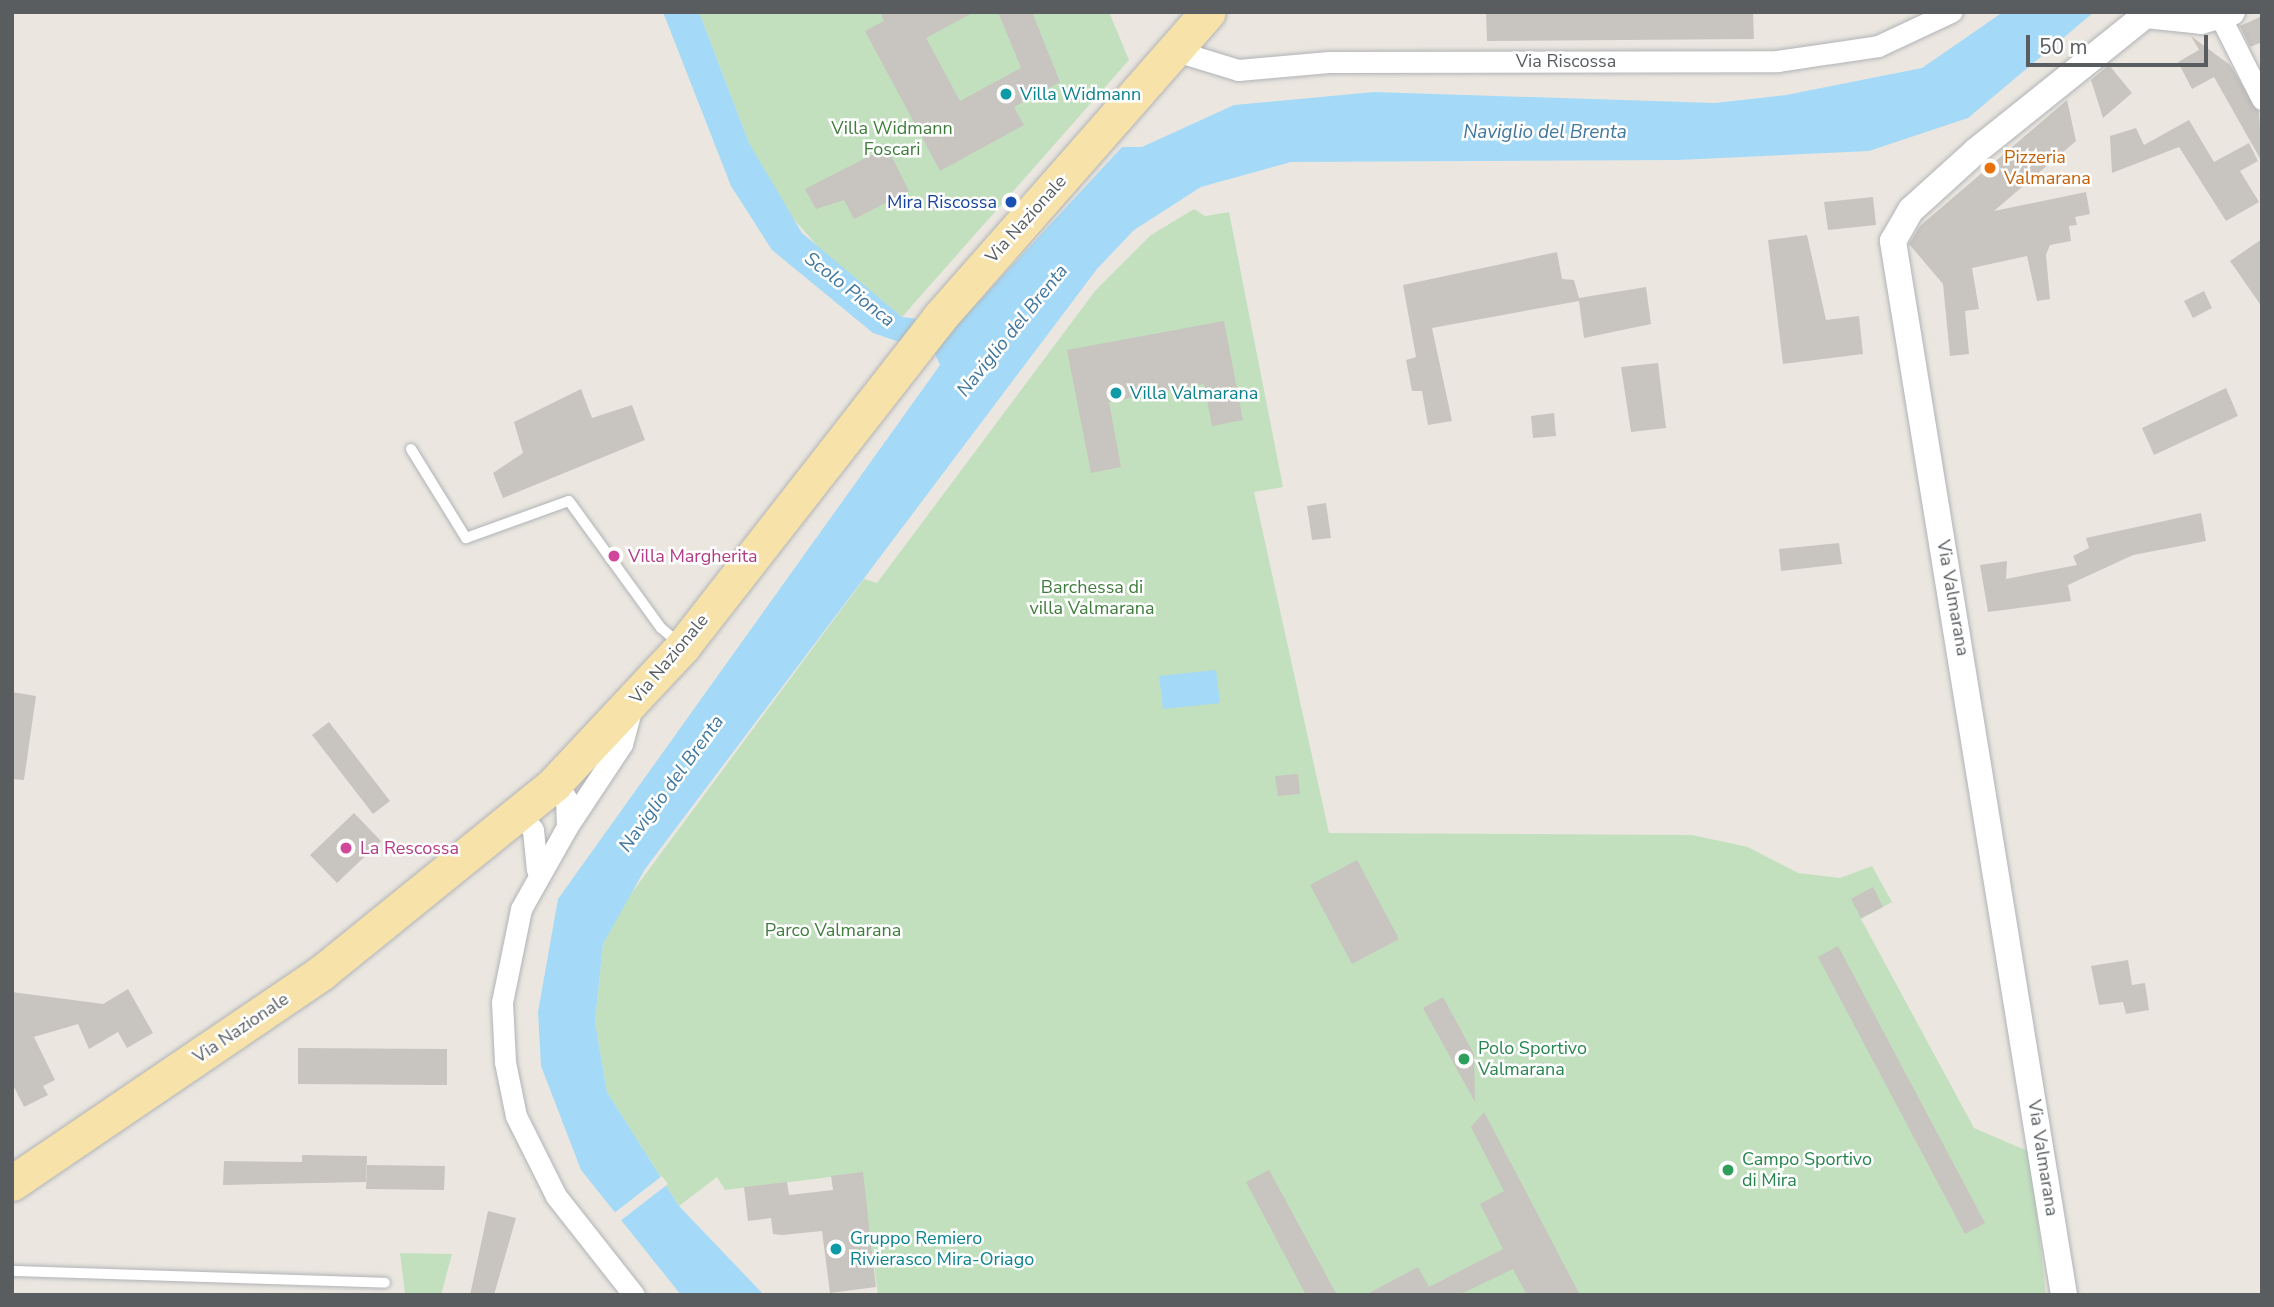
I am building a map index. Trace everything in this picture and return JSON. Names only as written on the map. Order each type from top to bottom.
[{"type":"main road","name":"Via Nazionale","points":[[12,1183],[321,973],[521,814],[554,784],[683,646],[939,318],[1208,12]]},
{"type":"street","name":"Via Riscossa","points":[[1175,51],[1238,70],[1329,62],[1777,61],[1878,46],[1951,12]]},
{"type":"street","name":"Via Valmarana","points":[[2064,1295],[1893,241],[1911,210],[1967,159],[2146,14],[2226,14],[2262,99]]},
{"type":"street","points":[[632,703],[622,744],[537,870],[521,909],[502,1002],[509,1088],[556,1196],[634,1295]]},
{"type":"street","points":[[554,784],[566,798],[567,827]]},
{"type":"street","points":[[521,814],[533,830],[537,870]]},
{"type":"lane","points":[[411,449],[466,538],[569,501],[661,628],[683,646]]},
{"type":"lane","points":[[12,1271],[385,1283]]},
{"type":"green space","name":"Villa Widmann Foscari","points":[[699,12],[1109,12],[1129,60],[902,317],[826,256],[785,209],[749,143]]},
{"type":"green space","points":[[1194,209],[1205,216],[1229,212],[1283,487],[1254,492],[1329,833],[1692,835],[1748,847],[1798,873],[1840,878],[1872,866],[1892,902],[1861,919],[1974,1128],[2030,1152],[2046,1295],[878,1295],[862,1173],[725,1190],[717,1177],[679,1206],[607,1092],[595,1022],[603,944],[619,910],[864,579],[877,583],[1095,291],[1151,235]]},
{"type":"green space","points":[[400,1253],[452,1254],[441,1295],[392,1295],[405,1294]]},
{"type":"water","points":[[663,12],[699,12],[749,143],[802,233],[902,317],[958,324],[1122,147],[1142,147],[1234,105],[1374,92],[1715,103],[1786,95],[1922,68],[2003,12],[2094,12],[1968,118],[1869,151],[1678,160],[1291,162],[1201,187],[1134,230],[1097,269],[645,869],[603,944],[595,1022],[607,1092],[679,1206],[764,1295],[681,1295],[581,1170],[541,1066],[538,1012],[558,899],[940,365],[935,354],[873,333],[772,250],[731,186]]},
{"type":"water","points":[[1216,670],[1220,703],[1163,709],[1159,676]]},
{"type":"pier","points":[[662,1176],[668,1184],[615,1225],[609,1217]]},
{"type":"building","name":"Villa Widmann","points":[[880,12],[974,12],[926,38],[960,101],[1021,68],[998,12],[1032,12],[1060,82],[1014,107],[1024,125],[940,171],[865,31],[884,21]]},
{"type":"building","points":[[1486,12],[1753,12],[1754,39],[1487,41]]},
{"type":"building","points":[[2262,16],[2262,42],[2250,47],[2240,26]]},
{"type":"building","points":[[2191,36],[2230,65],[2259,112],[2262,162],[2214,77],[2192,89],[2178,62],[2199,50]]},
{"type":"building","points":[[2109,65],[2132,93],[2103,118],[2091,80]]},
{"type":"building","points":[[2067,100],[2076,141],[1994,211],[2086,192],[2090,214],[2075,217],[2077,225],[2069,226],[2071,241],[2050,245],[2046,255],[2050,299],[2037,301],[2027,256],[1972,268],[1979,309],[1965,311],[1969,354],[1950,356],[1943,284],[1909,244],[1920,226]]},
{"type":"building","points":[[2189,120],[2214,162],[2249,143],[2258,161],[2240,171],[2259,202],[2226,221],[2179,147],[2112,173],[2110,136],[2136,128],[2144,145]]},
{"type":"building","points":[[887,147],[909,191],[854,219],[844,200],[816,209],[805,189]]},
{"type":"building","points":[[1873,197],[1876,225],[1828,230],[1824,202]]},
{"type":"building","points":[[1807,235],[1826,320],[1859,316],[1863,354],[1783,364],[1768,240]]},
{"type":"building","points":[[2262,239],[2262,307],[2230,261]]},
{"type":"building","points":[[1557,252],[1562,279],[1574,280],[1579,298],[1646,287],[1651,324],[1584,338],[1579,301],[1432,328],[1452,421],[1428,425],[1422,391],[1412,391],[1406,360],[1416,357],[1403,285]]},
{"type":"building","points":[[2204,291],[2212,308],[2193,318],[2184,301]]},
{"type":"building","name":"Villa Valmarana","points":[[1224,321],[1243,420],[1212,426],[1204,384],[1109,402],[1121,467],[1091,473],[1067,350]]},
{"type":"building","points":[[1658,363],[1666,428],[1631,432],[1621,367]]},
{"type":"building","points":[[2226,388],[2238,416],[2154,455],[2142,428]]},
{"type":"building","points":[[581,389],[592,418],[632,405],[645,440],[503,498],[493,473],[523,453],[514,422]]},
{"type":"building","points":[[1554,413],[1556,436],[1533,438],[1531,416]]},
{"type":"building","points":[[1326,503],[1331,538],[1312,540],[1307,506]]},
{"type":"building","points":[[2201,513],[2206,541],[2133,555],[2068,585],[2071,601],[1988,612],[1980,565],[2007,561],[2006,579],[2077,565],[2073,556],[2089,548],[2086,538]]},
{"type":"building","points":[[1839,543],[1842,564],[1781,571],[1779,549]]},
{"type":"building","points":[[12,692],[36,696],[24,780],[12,779]]},
{"type":"building","points":[[329,722],[390,801],[373,814],[312,735]]},
{"type":"building","points":[[1298,774],[1300,794],[1278,796],[1275,776]]},
{"type":"building","name":"La Rescossa","points":[[354,813],[381,841],[337,883],[310,855]]},
{"type":"building","points":[[1357,860],[1399,939],[1352,964],[1310,885]]},
{"type":"building","points":[[1873,887],[1883,907],[1861,918],[1851,899]]},
{"type":"building","points":[[1838,946],[1985,1223],[1965,1234],[1818,957]]},
{"type":"building","points":[[2128,960],[2132,985],[2145,983],[2149,1010],[2126,1014],[2123,1002],[2099,1005],[2091,966]]},
{"type":"building","points":[[128,989],[153,1033],[127,1048],[118,1032],[89,1049],[78,1024],[34,1037],[55,1080],[43,1086],[48,1095],[24,1107],[12,1083],[12,992],[103,1004]]},
{"type":"building","points":[[1443,997],[1474,1054],[1475,1102],[1423,1008]]},
{"type":"building","points":[[298,1048],[447,1049],[447,1085],[298,1084]]},
{"type":"building","points":[[1484,1112],[1580,1295],[1527,1295],[1513,1269],[1459,1295],[1365,1295],[1418,1267],[1429,1287],[1503,1249],[1480,1204],[1504,1191],[1471,1127]]},
{"type":"building","points":[[302,1155],[367,1156],[366,1182],[223,1185],[224,1161],[302,1162]]},
{"type":"building","points":[[367,1165],[445,1166],[444,1190],[366,1189]]},
{"type":"building","points":[[1269,1170],[1337,1295],[1306,1295],[1246,1182]]},
{"type":"building","points":[[863,1172],[876,1287],[830,1293],[822,1231],[773,1234],[771,1218],[748,1221],[744,1187],[787,1182],[789,1195],[833,1190],[831,1176]]},
{"type":"building","points":[[488,1211],[516,1218],[494,1295],[470,1295]]},
{"type":"place","name":"Villa Widmann","points":[[1006,94]]},
{"type":"place","name":"Pizzeria Valmarana","points":[[1990,168]]},
{"type":"place","name":"Mira Riscossa","points":[[1011,202]]},
{"type":"place","name":"Villa Valmarana","points":[[1116,393]]},
{"type":"place","name":"Villa Margherita","points":[[614,556]]},
{"type":"place","name":"La Rescossa","points":[[346,848]]},
{"type":"place","name":"Polo Sportivo Valmarana","points":[[1464,1059]]},
{"type":"place","name":"Campo Sportivo di Mira","points":[[1728,1170]]},
{"type":"place","name":"Gruppo Remiero Rivierasco Mira-Oriago","points":[[836,1249]]},
{"type":"water label","name":"Naviglio del Brenta","points":[[1545,133]]},
{"type":"water label","name":"Scolo Pionca","points":[[849,290]]},
{"type":"water label","name":"Naviglio del Brenta","points":[[1013,331]]},
{"type":"water label","name":"Naviglio del Brenta","points":[[672,784]]},
{"type":"park label","name":"Barchessa di villa Valmarana","points":[[1092,598]]},
{"type":"park label","name":"Parco Valmarana","points":[[833,930]]}]
